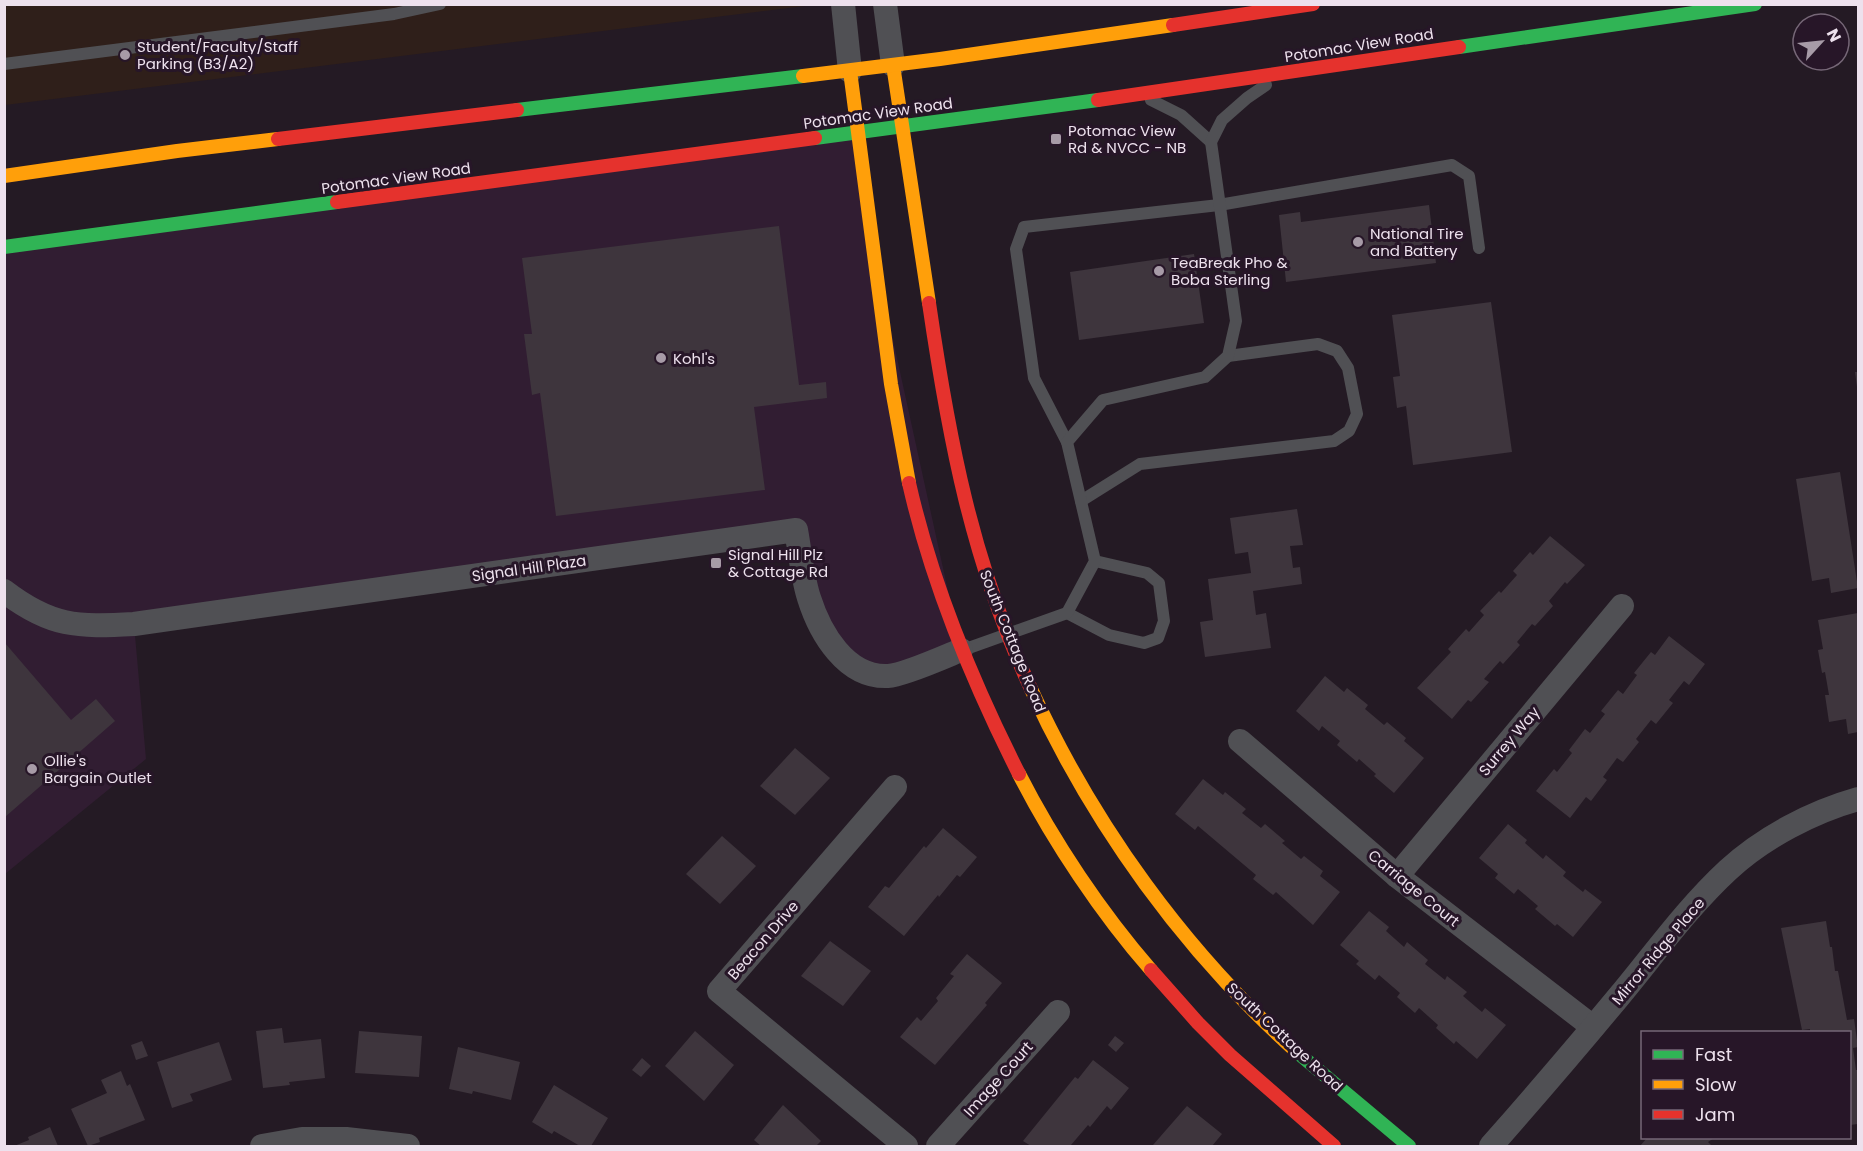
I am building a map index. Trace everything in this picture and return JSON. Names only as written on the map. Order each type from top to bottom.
[{"type":"main road","points":[[4,176],[188,150],[850,71],[1313,4]]},
{"type":"main road","name":"Potomac View Road","points":[[4,247],[1284,74],[1755,4]]},
{"type":"main road","name":"South Cottage Road","points":[[893,65],[952,446],[969,522],[980,561],[1007,634],[1049,726],[1086,795],[1130,864],[1217,972],[1305,1059],[1409,1146]]},
{"type":"main road","points":[[850,71],[890,378],[912,498],[933,576],[961,650],[990,716],[1021,778],[1054,835],[1085,884],[1119,930],[1191,1015],[1248,1073],[1334,1146]]},
{"type":"street","points":[[843,4],[850,71]]},
{"type":"street","name":"South Cottage Road","points":[[885,4],[893,65]]},
{"type":"street","name":"Signal Hill Plaza","points":[[4,591],[33,611],[55,621],[78,624],[134,624],[796,530],[808,595],[816,617],[839,653],[850,664],[873,675],[891,676],[961,650]]},
{"type":"street","name":"Surrey Way","points":[[1397,876],[1622,606]]},
{"type":"street","name":"Carriage Court","points":[[1240,741],[1397,876],[1593,1027]]},
{"type":"street","name":"Beacon Drive","points":[[895,787],[719,991],[906,1146]]},
{"type":"street","name":"Mirror Ridge Place","points":[[1491,1146],[1728,870],[1789,827],[1834,806],[1858,799]]},
{"type":"street","name":"Image Court","points":[[938,1146],[1058,1012]]},
{"type":"street","points":[[262,1146],[302,1140],[346,1139],[408,1146]]},
{"type":"lane","points":[[4,64],[394,14],[440,4]]},
{"type":"lane","points":[[1067,442],[1103,399],[1205,377],[1228,356],[1236,321],[1211,142],[1222,120],[1247,98],[1284,74]]},
{"type":"lane","points":[[1139,94],[1181,115],[1211,142]]},
{"type":"lane","points":[[961,650],[1067,613],[1095,561],[1067,442],[1034,378],[1016,249],[1024,227],[1219,205],[1452,165],[1469,176],[1479,248]]},
{"type":"lane","points":[[1082,501],[1140,464],[1334,441],[1349,430],[1358,414],[1348,368],[1337,351],[1318,344],[1228,356]]},
{"type":"lane","points":[[1067,613],[1109,635],[1144,643],[1158,638],[1164,621],[1159,583],[1147,573],[1095,561]]},
{"type":"shaded area","name":"Student/Faculty/Staff Parking (B3/A2)","points":[[5,4],[813,5],[5,105]]},
{"type":"shaded area","points":[[858,132],[872,244],[961,650],[891,676],[839,653],[796,530],[134,624],[146,759],[5,874],[5,247]]},
{"type":"building","name":"National Tire and Battery","points":[[1429,205],[1436,263],[1286,282],[1279,215],[1300,212],[1301,222]]},
{"type":"building","name":"Kohl's","points":[[779,226],[799,385],[826,382],[827,398],[754,407],[765,490],[556,516],[540,393],[532,395],[524,334],[532,334],[522,258]]},
{"type":"building","points":[[1194,254],[1204,323],[1079,340],[1070,272]]},
{"type":"building","points":[[1491,302],[1512,452],[1413,465],[1406,406],[1397,408],[1393,377],[1400,376],[1392,315]]},
{"type":"building","points":[[1855,372],[1858,372],[1858,387],[1857,387]]},
{"type":"building","points":[[1840,472],[1858,588],[1831,593],[1829,578],[1812,581],[1796,479]]},
{"type":"building","points":[[1297,509],[1303,545],[1290,546],[1293,568],[1300,567],[1302,584],[1253,591],[1256,615],[1266,613],[1271,648],[1205,657],[1200,622],[1213,620],[1208,579],[1251,573],[1248,552],[1235,554],[1230,518]]},
{"type":"building","points":[[1550,536],[1585,565],[1567,584],[1565,582],[1549,601],[1553,606],[1535,626],[1532,624],[1517,642],[1520,645],[1503,664],[1500,661],[1484,679],[1489,682],[1471,702],[1468,700],[1452,719],[1417,688],[1451,652],[1448,649],[1466,629],[1469,632],[1484,615],[1480,611],[1517,575],[1513,571],[1530,552],[1533,555]]},
{"type":"building","points":[[1858,613],[1858,732],[1848,734],[1846,719],[1829,722],[1825,695],[1829,695],[1818,650],[1823,649],[1818,620]]},
{"type":"building","points":[[1669,636],[1705,664],[1689,685],[1684,681],[1669,700],[1673,703],[1656,724],[1651,720],[1636,739],[1639,742],[1623,762],[1617,758],[1603,777],[1607,780],[1591,801],[1586,797],[1570,818],[1536,791],[1554,769],[1557,772],[1572,753],[1569,750],[1585,729],[1590,733],[1605,714],[1601,711],[1618,690],[1623,694],[1637,675],[1634,673],[1651,652],[1655,655]]},
{"type":"building","name":"Ollie's Bargain Outlet","points":[[5,643],[71,720],[96,699],[115,721],[5,817]]},
{"type":"building","points":[[1325,676],[1344,692],[1347,688],[1368,705],[1365,709],[1384,725],[1387,722],[1424,758],[1394,793],[1359,759],[1357,762],[1337,745],[1340,741],[1322,726],[1319,731],[1296,711]]},
{"type":"building","points":[[795,748],[830,778],[795,815],[760,786]]},
{"type":"building","points":[[1203,779],[1223,795],[1225,792],[1246,809],[1242,813],[1261,828],[1265,824],[1301,859],[1304,856],[1323,871],[1320,876],[1340,892],[1313,925],[1276,892],[1273,895],[1253,879],[1256,875],[1198,826],[1195,830],[1175,814]]},
{"type":"building","points":[[1508,824],[1527,840],[1525,843],[1543,859],[1546,855],[1566,872],[1563,876],[1583,892],[1585,889],[1602,902],[1573,937],[1557,924],[1555,926],[1535,909],[1538,906],[1518,889],[1514,894],[1495,878],[1498,874],[1479,858]]},
{"type":"building","points":[[943,828],[977,857],[960,877],[957,875],[939,897],[938,895],[904,936],[868,907],[885,886],[889,888],[924,846],[926,848]]},
{"type":"building","points":[[722,836],[756,866],[720,904],[686,874]]},
{"type":"building","points":[[1369,911],[1389,927],[1386,931],[1404,947],[1407,942],[1428,960],[1425,964],[1445,980],[1447,976],[1467,992],[1463,996],[1482,1012],[1485,1008],[1506,1025],[1477,1059],[1456,1041],[1454,1044],[1419,1008],[1415,1013],[1397,997],[1400,993],[1379,975],[1375,980],[1356,964],[1359,961],[1340,945]]},
{"type":"building","points":[[1826,921],[1847,1020],[1854,1019],[1858,1047],[1853,1048],[1856,1070],[1858,1070],[1858,1124],[1851,1125],[1851,1031],[1802,1030],[1781,928]]},
{"type":"building","points":[[830,941],[871,971],[843,1006],[801,976]]},
{"type":"building","points":[[967,954],[1002,983],[985,1003],[987,1005],[935,1065],[900,1037],[917,1017],[921,1021],[938,1001],[936,998],[954,976],[950,974]]},
{"type":"building","points":[[282,1028],[284,1043],[321,1039],[325,1078],[263,1088],[256,1031]]},
{"type":"building","points":[[359,1031],[422,1036],[419,1077],[355,1073]]},
{"type":"building","points":[[695,1031],[734,1065],[704,1101],[665,1066]]},
{"type":"building","points":[[1115,1036],[1124,1043],[1116,1052],[1108,1045]]},
{"type":"building","points":[[142,1041],[148,1056],[136,1060],[131,1045]]},
{"type":"building","points":[[219,1042],[232,1080],[190,1094],[193,1101],[172,1108],[157,1062]]},
{"type":"building","points":[[458,1047],[520,1062],[511,1100],[473,1091],[472,1094],[449,1089]]},
{"type":"building","points":[[642,1058],[651,1066],[641,1077],[632,1070]]},
{"type":"building","points":[[1093,1060],[1129,1088],[1111,1110],[1107,1106],[1071,1145],[1073,1146],[1031,1146],[1023,1141],[1075,1077],[1078,1079]]},
{"type":"building","points":[[121,1071],[127,1086],[130,1084],[145,1120],[99,1138],[100,1142],[88,1146],[71,1109],[107,1093],[101,1080]]},
{"type":"building","points":[[554,1085],[608,1118],[591,1146],[580,1146],[532,1122]]},
{"type":"building","points":[[783,1105],[821,1141],[816,1146],[761,1146],[754,1140]]},
{"type":"building","points":[[1187,1106],[1222,1134],[1212,1146],[1153,1145]]},
{"type":"building","points":[[50,1127],[58,1146],[14,1146],[29,1140],[28,1137]]},
{"type":"building","points":[[1646,1139],[1712,1139],[1708,1142],[1712,1146],[1640,1146]]},
{"type":"traffic: fast","points":[[1459,47],[1755,4]]},
{"type":"traffic: fast","points":[[517,110],[803,76]]},
{"type":"traffic: fast","points":[[815,138],[1098,100]]},
{"type":"traffic: fast","points":[[4,247],[337,202]]},
{"type":"traffic: fast","points":[[1298,1053],[1409,1146]]},
{"type":"traffic: slow","points":[[803,76],[940,59],[1173,25]]},
{"type":"traffic: slow","points":[[893,65],[929,303]]},
{"type":"traffic: slow","points":[[850,71],[891,384],[909,483]]},
{"type":"traffic: slow","points":[[4,176],[278,139]]},
{"type":"traffic: slow","points":[[1031,689],[1083,789],[1113,838],[1146,885],[1217,973],[1298,1053]]},
{"type":"traffic: slow","points":[[1019,774],[1079,876],[1114,925],[1151,970]]},
{"type":"traffic: jam","points":[[1173,25],[1313,4]]},
{"type":"traffic: jam","points":[[1098,100],[1459,47]]},
{"type":"traffic: jam","points":[[278,139],[517,110]]},
{"type":"traffic: jam","points":[[337,202],[815,138]]},
{"type":"traffic: jam","points":[[929,303],[945,403],[965,500],[993,594],[1010,642],[1031,689]]},
{"type":"traffic: jam","points":[[909,483],[929,558],[955,632],[985,704],[1019,774]]},
{"type":"traffic: jam","points":[[1151,970],[1230,1055],[1334,1146]]},
{"type":"place","name":"Student/Faculty/Staff Parking (B3/A2)","points":[[125,55]]},
{"type":"place","name":"Potomac View Rd & NVCC - NB","points":[[1056,139]]},
{"type":"place","name":"National Tire and Battery","points":[[1358,242]]},
{"type":"place","name":"TeaBreak Pho & Boba Sterling","points":[[1159,271]]},
{"type":"place","name":"Kohl's","points":[[661,358]]},
{"type":"place","name":"Signal Hill Plz & Cottage Rd","points":[[716,563]]},
{"type":"place","name":"Ollie's Bargain Outlet","points":[[32,769]]}]
